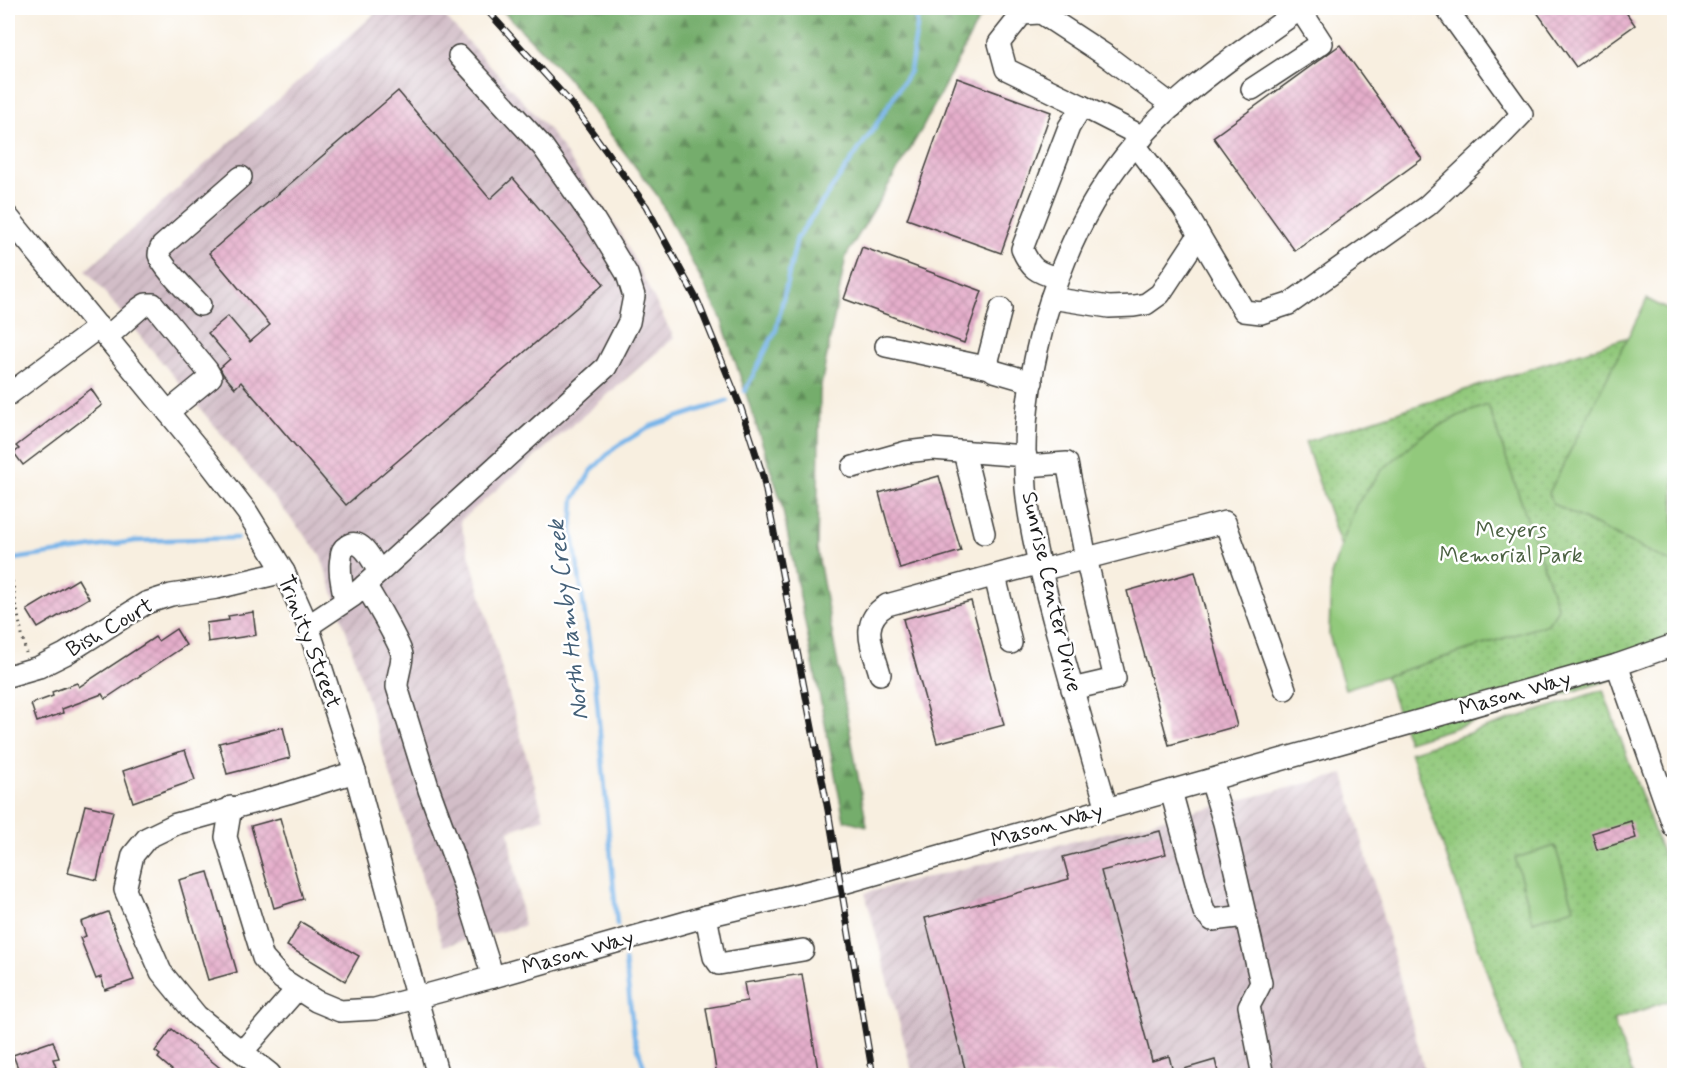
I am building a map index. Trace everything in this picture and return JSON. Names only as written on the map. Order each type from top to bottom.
[{"type":"street","points":[[1252,89],[1323,43],[1301,8]]},
{"type":"street","name":"Sunrise Center Drive","points":[[1107,809],[1072,689],[1040,566],[1026,488],[1026,427],[1041,327],[1054,288],[1099,193],[1139,141],[1173,106],[1206,78],[1301,8]]},
{"type":"street","points":[[1173,106],[1108,57],[1041,13],[1022,14],[999,43],[1006,69],[1082,106],[1139,141],[1183,208],[1244,311],[1261,312],[1289,303],[1427,206],[1522,114],[1446,8]]},
{"type":"street","points":[[308,626],[345,601],[372,578],[606,367],[629,322],[634,296],[627,274],[593,218],[543,147],[459,56]]},
{"type":"street","points":[[1082,106],[1069,127],[1022,249],[1029,264],[1054,288],[1109,307],[1146,304],[1160,294],[1199,235]]},
{"type":"street","points":[[200,305],[159,256],[162,246],[241,177]]},
{"type":"street","name":"Trinity Street","points":[[8,217],[168,411],[247,512],[284,572],[308,626],[355,772],[438,1076]]},
{"type":"street","points":[[8,395],[150,303],[154,294],[174,276]]},
{"type":"street","points":[[150,303],[211,377],[168,411]]},
{"type":"street","points":[[990,368],[988,360],[1001,309]]},
{"type":"street","points":[[886,346],[990,368],[1032,382]]},
{"type":"street","points":[[854,467],[906,452],[932,449],[1026,461],[1067,463],[1086,558],[1115,679],[1072,689]]},
{"type":"street","points":[[964,452],[984,533]]},
{"type":"street","points":[[880,674],[869,632],[877,611],[887,605],[995,576],[1086,558],[1225,522],[1285,689]]},
{"type":"street","points":[[345,601],[340,560],[343,549],[351,543],[358,544],[365,549],[376,602],[402,654],[396,676],[397,687],[429,790],[466,891],[493,977]]},
{"type":"street","name":"Bish Court","points":[[8,676],[65,654],[146,603],[284,572]]},
{"type":"street","points":[[995,576],[1011,643]]},
{"type":"street","name":"Mason Way","points":[[231,807],[226,837],[263,958],[282,979],[316,1001],[340,1011],[375,1008],[493,977],[705,916],[840,884],[1617,665],[1674,645]]},
{"type":"street","points":[[1617,665],[1674,827]]},
{"type":"street","points":[[270,1074],[197,1016],[161,972],[125,890],[133,855],[147,838],[176,824],[355,772]]},
{"type":"street","points":[[1211,780],[1224,823],[1261,983],[1250,1006],[1263,1076]]},
{"type":"street","points":[[1171,791],[1204,912],[1212,920],[1245,916]]},
{"type":"street","points":[[705,916],[714,957],[719,964],[803,950]]},
{"type":"street","points":[[242,1052],[297,989]]},
{"type":"path","points":[[8,474],[11,486],[8,546],[18,621],[30,669]]},
{"type":"shaded area","points":[[381,8],[437,8],[550,131],[620,232],[674,338],[460,521],[544,818],[509,831],[524,926],[443,946],[345,627],[320,554],[86,270]]},
{"type":"shaded area","points":[[1344,774],[1426,1075],[913,1075],[865,893]]},
{"type":"green space","points":[[500,8],[990,8],[978,21],[922,129],[846,256],[820,391],[817,549],[867,826],[844,820],[781,501],[721,318],[657,195],[566,76]]},
{"type":"green space","points":[[1647,299],[1674,313],[1674,564],[1553,504],[1549,493]]},
{"type":"green space","name":"Meyers Memorial Park","points":[[1674,322],[1674,656],[1607,681],[1408,742],[1305,442]]},
{"type":"green space","points":[[1488,405],[1558,609],[1548,624],[1345,689],[1329,635],[1331,575],[1356,505],[1382,470],[1424,434],[1460,415]]},
{"type":"green space","points":[[1603,690],[1674,886],[1674,999],[1613,1020],[1633,1075],[1523,1075],[1410,752]]},
{"type":"green space","points":[[1555,846],[1574,908],[1533,921],[1515,858]]},
{"type":"building","points":[[1534,8],[1623,8],[1635,25],[1576,67]]},
{"type":"building","points":[[1340,45],[1422,159],[1295,251],[1213,137]]},
{"type":"building","points":[[957,78],[1051,112],[1001,253],[907,219]]},
{"type":"building","points":[[398,91],[490,199],[513,178],[604,284],[346,505],[241,382],[235,388],[223,374],[220,368],[230,359],[208,333],[228,316],[250,342],[270,325],[209,253]]},
{"type":"building","points":[[862,247],[982,291],[964,343],[844,299]]},
{"type":"building","points":[[91,389],[102,405],[23,465],[14,453],[19,449],[16,446]]},
{"type":"building","points":[[939,476],[961,551],[900,569],[879,493]]},
{"type":"building","points":[[1195,572],[1237,726],[1169,745],[1127,591]]},
{"type":"building","points":[[78,579],[89,598],[38,628],[27,610]]},
{"type":"building","points":[[971,601],[1004,725],[937,743],[903,619]]},
{"type":"building","points":[[253,612],[256,635],[208,642],[206,623],[229,620],[228,616]]},
{"type":"building","points":[[176,629],[186,645],[105,699],[102,694],[62,709],[63,713],[37,722],[31,704],[53,696],[52,692],[77,683],[79,687],[155,637],[158,641]]},
{"type":"building","points":[[283,727],[290,758],[227,774],[219,743]]},
{"type":"building","points":[[185,750],[195,780],[133,802],[123,771]]},
{"type":"building","points":[[85,805],[113,811],[97,880],[68,873]]},
{"type":"building","points":[[280,818],[303,899],[274,908],[251,826]]},
{"type":"building","points":[[1631,821],[1636,838],[1597,850],[1592,833]]},
{"type":"building","points":[[1160,831],[1166,854],[1101,871],[1152,1061],[1169,1056],[1174,1076],[967,1076],[925,918],[1069,879],[1063,857]]},
{"type":"building","points":[[208,872],[237,972],[208,980],[179,880]]},
{"type":"building","points":[[108,912],[134,980],[105,990],[101,977],[96,979],[80,938],[86,936],[81,922]]},
{"type":"building","points":[[301,922],[359,956],[345,981],[287,946]]},
{"type":"building","points":[[802,974],[819,1076],[717,1076],[706,1008],[747,1001],[744,983]]},
{"type":"building","points":[[172,1029],[230,1076],[179,1076],[158,1058],[160,1055],[155,1051]]},
{"type":"building","points":[[53,1041],[59,1058],[53,1059],[56,1067],[33,1076],[21,1076],[13,1055]]},
{"type":"building","points":[[1215,1060],[1219,1076],[1175,1076],[1174,1072]]},
{"type":"waterway","name":"North Hamby Creek","points":[[745,391],[776,330],[797,238],[874,128],[910,71],[917,27],[917,8]]},
{"type":"waterway","name":"North Hamby Creek","points":[[617,925],[596,689],[572,529],[574,499],[592,470],[614,448],[651,426],[727,401]]},
{"type":"waterway","points":[[8,560],[135,541],[237,538]]},
{"type":"waterway","name":"North Hamby Creek","points":[[625,961],[634,1036],[647,1076]]},
{"type":"railway","points":[[485,8],[571,103],[646,206],[698,302],[741,408],[763,476],[828,810],[873,1076]]}]
